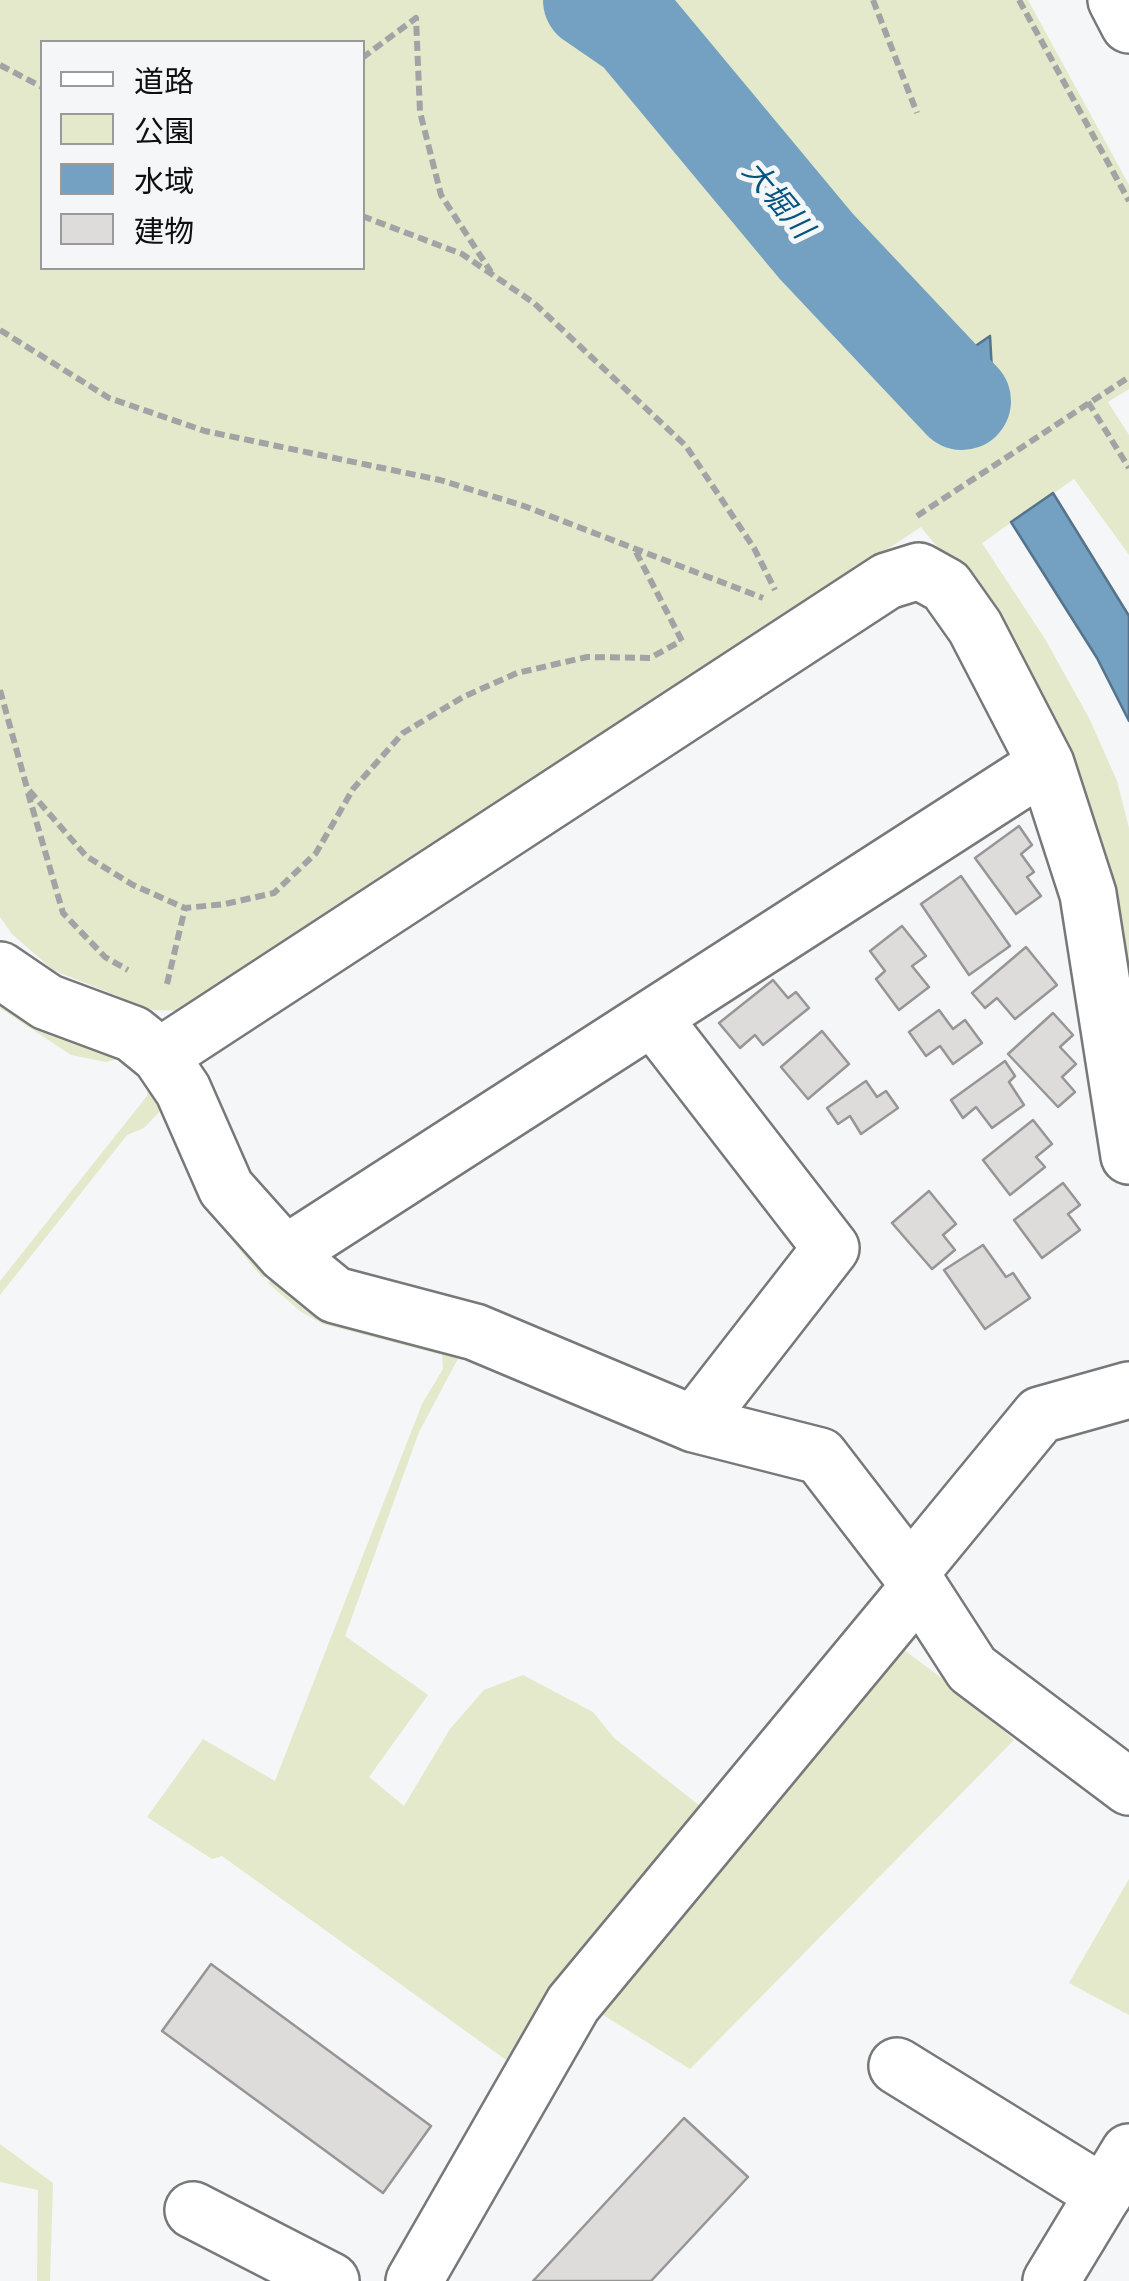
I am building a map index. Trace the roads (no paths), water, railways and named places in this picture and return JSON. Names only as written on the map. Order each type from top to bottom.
[{"type":"street","points":[[1116,0],[1129,24]]},
{"type":"street","points":[[156,1052],[887,581],[919,572],[946,586],[974,627],[1046,764],[1088,894],[1129,1156]]},
{"type":"street","points":[[285,1254],[1046,764]]},
{"type":"street","points":[[0,970],[47,1002],[133,1034],[156,1052],[183,1090],[226,1188],[285,1254],[335,1295],[475,1332],[694,1424],[820,1456],[914,1581],[972,1670],[1129,1787]]},
{"type":"street","points":[[652,1018],[831,1248],[694,1424]]},
{"type":"street","points":[[414,2281],[573,2004],[914,1581],[1040,1415],[1129,1390]]},
{"type":"street","points":[[897,2066],[1116,2173],[1051,2281]]},
{"type":"street","points":[[192,2210],[331,2281]]},
{"type":"water","points":[[990,336],[993,389],[947,421],[900,398]]},
{"type":"water","points":[[1053,493],[1129,616],[1129,721],[1097,658],[1011,522]]},
{"type":"waterway","name":"大堀川","points":[[592,0],[637,31],[816,246],[962,401]]}]
